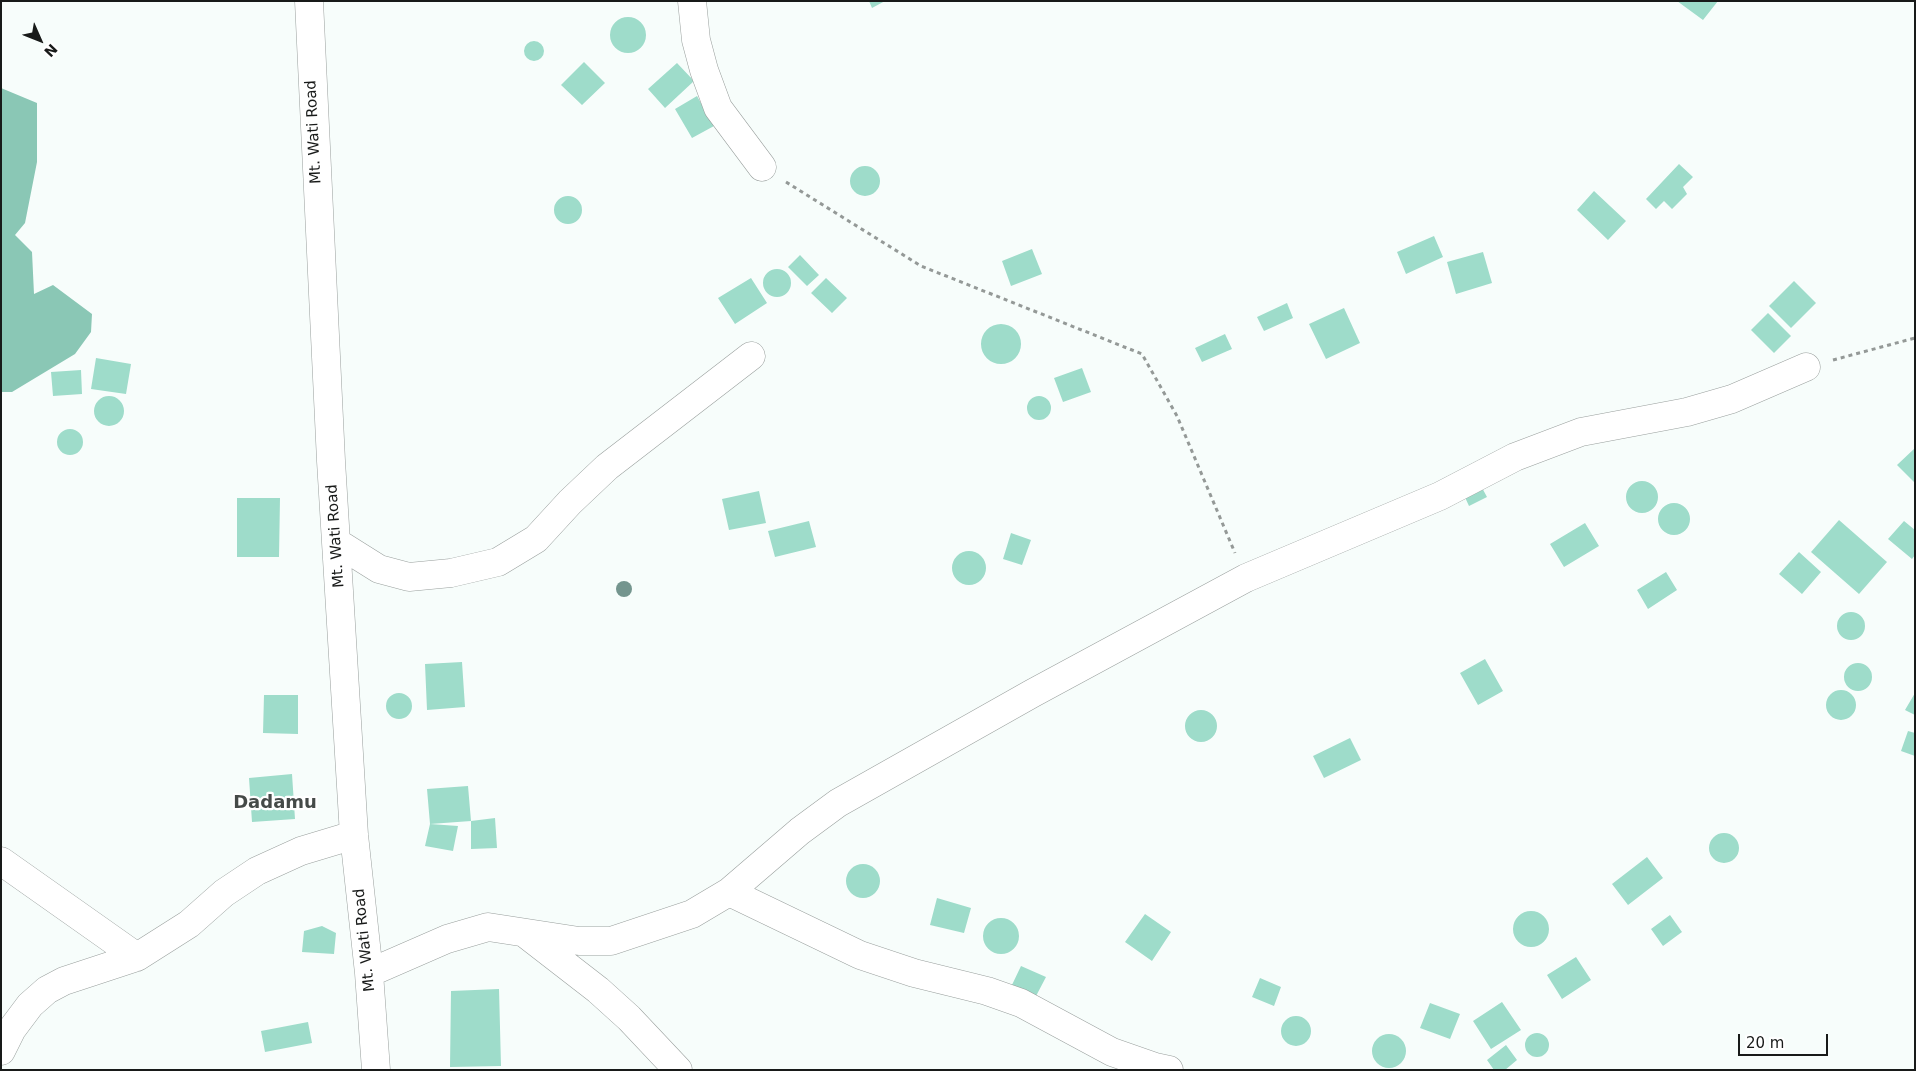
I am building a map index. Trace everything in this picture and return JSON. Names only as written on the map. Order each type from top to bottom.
[{"type":"street","name":"Mt. Wati Road","points":[[309,1],[336,542],[354,835],[369,973],[376,1070]]},
{"type":"street","points":[[692,1],[696,40],[718,108],[762,167]]},
{"type":"street","points":[[336,542],[379,569],[409,578],[451,574],[498,562],[536,539],[570,502],[608,467],[751,356]]},
{"type":"street","points":[[369,973],[447,939],[488,927],[579,942],[611,941],[692,914],[729,892],[800,831],[838,803],[1033,693],[1246,578],[1440,496],[1515,456],[1581,432],[1687,412],[1732,399],[1806,367]]},
{"type":"street","points":[[1,1051],[12,1029],[30,1005],[47,990],[64,981],[137,957],[189,924],[224,894],[257,871],[300,851],[354,835]]},
{"type":"street","points":[[1,861],[137,957]]},
{"type":"street","points":[[729,892],[860,955],[914,973],[987,990],[1021,1003],[1112,1052],[1169,1070]]},
{"type":"street","points":[[523,932],[598,990],[629,1018],[678,1070]]},
{"type":"path","points":[[762,167],[921,266],[1142,354],[1178,416],[1246,578]]},
{"type":"path","points":[[1806,367],[1878,350],[1915,338]]},
{"type":"green space","points":[[1,88],[37,103],[37,162],[25,223],[15,235],[32,252],[34,294],[53,285],[92,314],[91,332],[75,354],[12,392],[1,392]]},
{"type":"building","points":[[869,1],[885,1],[872,8]]},
{"type":"building","points":[[1677,1],[1718,1],[1703,20]]},
{"type":"building","points":[[628,17],[640,23],[646,35],[640,47],[628,53],[616,47],[610,35],[616,23]]},
{"type":"building","points":[[534,41],[541,44],[544,51],[541,58],[534,61],[527,58],[524,51],[527,44]]},
{"type":"building","points":[[584,62],[605,83],[582,105],[561,85]]},
{"type":"building","points":[[677,63],[694,81],[665,108],[648,89]]},
{"type":"building","points":[[697,96],[714,126],[692,138],[675,109]]},
{"type":"building","points":[[1679,164],[1693,177],[1683,187],[1687,194],[1672,209],[1664,201],[1656,209],[1646,199]]},
{"type":"building","points":[[865,166],[875,171],[880,181],[875,191],[865,196],[855,191],[850,181],[855,171]]},
{"type":"building","points":[[1594,191],[1626,221],[1608,240],[1577,210]]},
{"type":"building","points":[[568,196],[578,200],[582,210],[578,220],[568,224],[558,220],[554,210],[558,200]]},
{"type":"building","points":[[1434,236],[1443,257],[1406,274],[1397,252]]},
{"type":"building","points":[[1032,249],[1042,274],[1011,286],[1002,261]]},
{"type":"building","points":[[1483,252],[1492,283],[1456,294],[1447,262]]},
{"type":"building","points":[[800,255],[819,275],[807,286],[788,267]]},
{"type":"building","points":[[777,269],[787,273],[791,283],[787,293],[777,297],[767,293],[763,283],[767,273]]},
{"type":"building","points":[[751,278],[767,303],[735,324],[718,298]]},
{"type":"building","points":[[826,278],[847,298],[832,313],[811,293]]},
{"type":"building","points":[[1794,281],[1816,303],[1791,328],[1769,306]]},
{"type":"building","points":[[1287,303],[1293,318],[1264,331],[1257,317]]},
{"type":"building","points":[[1344,308],[1360,343],[1326,359],[1309,324]]},
{"type":"building","points":[[1768,313],[1791,336],[1774,353],[1751,330]]},
{"type":"building","points":[[997,324],[1005,324],[1012,327],[1018,333],[1021,344],[1018,355],[1012,361],[1005,364],[997,364],[990,361],[984,355],[981,348],[981,340],[984,333],[990,327]]},
{"type":"building","points":[[1225,334],[1232,349],[1202,362],[1195,348]]},
{"type":"building","points":[[96,358],[131,364],[126,394],[91,389]]},
{"type":"building","points":[[1082,368],[1091,392],[1063,402],[1054,378]]},
{"type":"building","points":[[81,370],[82,394],[53,396],[51,372]]},
{"type":"building","points":[[109,396],[120,400],[124,411],[120,422],[109,426],[98,422],[94,411],[98,400]]},
{"type":"building","points":[[1039,396],[1048,399],[1051,408],[1048,417],[1039,420],[1030,417],[1027,408],[1030,399]]},
{"type":"building","points":[[70,429],[79,433],[83,442],[79,451],[70,455],[61,451],[57,442],[61,433]]},
{"type":"building","points":[[1915,448],[1915,483],[1897,465]]},
{"type":"building","points":[[1642,481],[1653,486],[1658,497],[1653,508],[1642,513],[1631,508],[1626,497],[1631,486]]},
{"type":"building","points":[[1480,484],[1487,497],[1469,506],[1463,493]]},
{"type":"building","points":[[759,491],[766,523],[729,530],[722,499]]},
{"type":"building","points":[[237,498],[280,498],[279,557],[237,557]]},
{"type":"building","points":[[1674,503],[1680,504],[1685,508],[1689,513],[1689,525],[1685,530],[1680,534],[1674,535],[1668,534],[1663,530],[1659,525],[1658,519],[1659,513],[1663,508],[1668,504]]},
{"type":"building","points":[[1839,520],[1887,562],[1859,594],[1811,552]]},
{"type":"building","points":[[809,521],[816,547],[775,557],[768,531]]},
{"type":"building","points":[[1904,521],[1915,530],[1915,555],[1912,559],[1888,539]]},
{"type":"building","points":[[1585,523],[1599,546],[1564,567],[1550,544]]},
{"type":"building","points":[[1011,533],[1031,540],[1022,565],[1003,559]]},
{"type":"building","points":[[969,551],[976,552],[981,556],[985,561],[985,575],[981,580],[976,584],[969,585],[962,584],[957,580],[953,575],[952,568],[953,561],[957,556],[962,552]]},
{"type":"building","points":[[1799,552],[1821,572],[1802,594],[1779,574]]},
{"type":"building","points":[[1666,572],[1677,590],[1648,609],[1637,590]]},
{"type":"building","points":[[1851,612],[1861,616],[1865,626],[1861,636],[1851,640],[1841,636],[1837,626],[1841,616]]},
{"type":"building","points":[[1485,659],[1503,691],[1478,705],[1460,673]]},
{"type":"building","points":[[462,662],[465,707],[427,710],[425,664]]},
{"type":"building","points":[[1858,663],[1868,667],[1872,677],[1868,687],[1858,691],[1848,687],[1844,677],[1848,667]]},
{"type":"building","points":[[1841,690],[1852,694],[1856,705],[1852,716],[1841,720],[1830,716],[1826,705],[1830,694]]},
{"type":"building","points":[[399,693],[408,697],[412,706],[408,715],[399,719],[390,715],[386,706],[390,697]]},
{"type":"building","points":[[1915,693],[1915,715],[1905,710]]},
{"type":"building","points":[[264,695],[298,695],[298,734],[263,733]]},
{"type":"building","points":[[1201,710],[1213,714],[1217,726],[1213,738],[1201,742],[1189,738],[1185,726],[1189,714]]},
{"type":"building","points":[[1908,731],[1915,733],[1915,756],[1901,751]]},
{"type":"building","points":[[1350,738],[1361,760],[1324,778],[1313,756]]},
{"type":"building","points":[[292,774],[295,819],[252,822],[249,778]]},
{"type":"building","points":[[468,786],[471,821],[430,824],[427,789]]},
{"type":"building","points":[[495,818],[497,848],[471,849],[471,821]]},
{"type":"building","points":[[430,824],[458,826],[453,851],[425,846]]},
{"type":"building","points":[[1724,833],[1735,837],[1739,848],[1735,859],[1724,863],[1713,859],[1709,848],[1713,837]]},
{"type":"building","points":[[1647,857],[1663,878],[1628,905],[1612,884]]},
{"type":"building","points":[[863,864],[875,869],[880,881],[875,893],[863,898],[851,893],[846,881],[851,869]]},
{"type":"building","points":[[937,898],[971,908],[964,933],[930,925]]},
{"type":"building","points":[[1531,911],[1538,912],[1544,916],[1548,922],[1548,936],[1544,942],[1538,946],[1531,947],[1524,946],[1518,942],[1514,936],[1513,929],[1514,922],[1518,916],[1524,912]]},
{"type":"building","points":[[1145,914],[1171,932],[1152,961],[1125,942]]},
{"type":"building","points":[[1670,915],[1682,932],[1663,946],[1651,929]]},
{"type":"building","points":[[1001,918],[1008,919],[1014,923],[1018,929],[1018,943],[1014,949],[1008,953],[1001,954],[994,953],[988,949],[984,943],[983,936],[984,929],[988,923],[994,919]]},
{"type":"building","points":[[322,926],[336,933],[334,954],[302,952],[304,931]]},
{"type":"building","points":[[1576,957],[1591,980],[1562,999],[1547,975]]},
{"type":"building","points":[[1021,966],[1046,977],[1035,998],[1011,987]]},
{"type":"building","points":[[1260,978],[1281,987],[1274,1006],[1252,997]]},
{"type":"building","points":[[499,989],[501,1066],[450,1067],[451,991]]},
{"type":"building","points":[[1502,1002],[1521,1030],[1491,1049],[1473,1021]]},
{"type":"building","points":[[1430,1003],[1460,1014],[1450,1039],[1420,1028]]},
{"type":"building","points":[[1296,1016],[1307,1020],[1311,1031],[1307,1042],[1296,1046],[1285,1042],[1281,1031],[1285,1020]]},
{"type":"building","points":[[308,1022],[312,1043],[265,1052],[261,1031]]},
{"type":"building","points":[[1537,1033],[1542,1034],[1548,1040],[1548,1050],[1542,1056],[1537,1057],[1532,1056],[1526,1050],[1525,1045],[1526,1040],[1532,1034]]},
{"type":"building","points":[[1389,1034],[1396,1035],[1401,1039],[1405,1044],[1405,1058],[1401,1063],[1396,1067],[1389,1068],[1382,1067],[1377,1063],[1373,1058],[1372,1051],[1373,1044],[1377,1039],[1382,1035]]},
{"type":"building","points":[[1506,1045],[1517,1060],[1505,1070],[1494,1070],[1487,1060]]},
{"type":"district","name":"Dadamu","points":[[275,803]]}]
